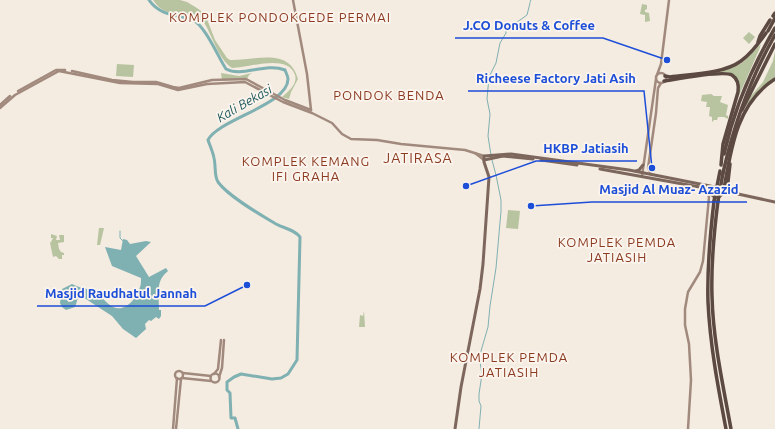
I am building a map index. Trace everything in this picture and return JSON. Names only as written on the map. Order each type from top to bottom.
[{"type":"highway","points":[[664,75],[670,77],[728,68],[742,61],[767,32],[773,17]]},
{"type":"highway","points":[[758,43],[760,36],[773,17]]},
{"type":"highway","points":[[721,165],[732,124],[744,90],[775,28]]},
{"type":"highway","points":[[726,429],[712,343],[708,301],[709,249],[722,172],[736,123],[752,80],[775,35]]},
{"type":"highway","points":[[736,123],[775,44]]},
{"type":"highway","points":[[663,82],[724,73],[731,75],[737,80],[738,92],[723,144],[721,165],[722,172]]},
{"type":"highway","points":[[725,189],[731,156],[743,119],[749,107],[759,94],[775,80]]},
{"type":"highway","points":[[717,200],[713,247],[712,296],[716,342],[731,429]]},
{"type":"main road","points":[[293,0],[306,68],[311,112]]},
{"type":"main road","points":[[642,174],[669,0]]},
{"type":"main road","points":[[0,106],[15,94],[39,80],[59,71],[122,82],[158,84],[178,90],[222,82],[248,83],[289,103]]},
{"type":"main road","points":[[659,71],[664,75]]},
{"type":"main road","points":[[657,75],[664,75]]},
{"type":"main road","points":[[652,174],[648,168],[658,88],[663,82],[664,75]]},
{"type":"main road","points":[[656,79],[658,82],[663,82]]},
{"type":"main road","points":[[272,94],[281,101],[311,112],[332,123],[342,134],[351,139],[377,140],[410,145],[465,150],[484,158],[511,154],[632,171],[702,188],[707,190],[717,200]]},
{"type":"main road","points":[[644,155],[648,156],[650,154]]},
{"type":"main road","points":[[492,156],[511,156],[642,174]]},
{"type":"main road","points":[[455,429],[461,387],[480,289],[483,264],[489,177],[484,158]]},
{"type":"main road","points":[[632,171],[639,170],[643,165]]},
{"type":"main road","points":[[648,176],[652,174],[725,189],[738,194]]},
{"type":"main road","points":[[688,429],[691,380],[685,309],[688,292],[702,266],[708,195],[702,188]]},
{"type":"main road","points":[[708,207],[710,202],[717,200],[725,189]]},
{"type":"main road","points":[[722,194],[738,194],[775,202]]},
{"type":"main road","points":[[177,378],[211,381],[214,383],[217,382],[222,368],[222,340],[218,369],[212,375],[211,381]]},
{"type":"main road","points":[[173,429],[177,378],[175,375],[176,372],[181,371],[183,373],[212,375],[217,374],[219,377]]},
{"type":"main road","points":[[176,429],[181,378],[183,373]]},
{"type":"green space","points":[[153,0],[180,0],[187,2],[205,14],[215,40],[230,60],[270,58],[287,62],[294,69],[298,79],[289,99],[282,97],[292,88],[295,82],[296,78],[291,68],[276,63],[267,63],[232,68],[222,58],[207,27],[202,21],[190,15],[165,11]]},
{"type":"green space","points":[[642,4],[647,5],[645,12],[649,13],[650,21],[645,22],[645,15],[640,14]]},
{"type":"green space","points":[[749,32],[755,37],[749,44],[743,38]]},
{"type":"green space","points":[[761,44],[738,98],[736,77],[720,72],[742,63]]},
{"type":"green space","points":[[775,51],[775,77],[760,89],[745,108],[750,97],[763,82],[773,61]]},
{"type":"green space","points":[[117,64],[134,65],[133,77],[116,76]]},
{"type":"green space","points":[[221,73],[239,76],[252,73],[247,79],[222,80]]},
{"type":"green space","points":[[711,94],[714,96],[722,96],[720,102],[728,105],[726,115],[728,116],[728,119],[718,117],[717,120],[712,122],[712,117],[709,116],[710,107],[706,107],[707,102],[701,101],[702,95]]},
{"type":"green space","points":[[508,210],[520,211],[518,229],[506,228]]},
{"type":"green space","points":[[99,228],[104,228],[100,245],[97,245]]},
{"type":"green space","points":[[51,234],[57,236],[56,240],[60,240],[59,235],[64,235],[64,242],[58,243],[59,249],[64,253],[64,255],[62,255],[62,259],[59,259],[56,256],[53,257],[50,243],[53,238],[51,238]]},
{"type":"green space","points":[[364,311],[365,327],[359,327],[360,315],[363,316]]},
{"type":"water","points":[[123,239],[127,240],[130,244],[146,241],[151,242],[136,256],[149,277],[166,268],[168,271],[161,279],[159,284],[159,310],[161,310],[161,316],[159,319],[156,317],[151,321],[149,320],[145,324],[146,329],[136,338],[123,329],[112,316],[86,299],[78,298],[75,307],[66,310],[60,303],[62,289],[72,284],[96,292],[113,307],[122,308],[133,300],[141,285],[141,278],[112,266],[105,247],[121,250]]},
{"type":"waterway","name":"Kali Bekasi","points":[[149,0],[163,12],[192,19],[197,23],[207,35],[226,69],[239,72],[277,68],[285,70],[288,78],[285,88],[277,97],[225,125],[215,132],[208,140],[214,156],[217,180],[223,188],[237,200],[254,211],[276,224],[295,232],[300,237],[297,360],[288,374],[281,378],[272,379],[241,374],[227,382],[227,390],[230,393],[231,418],[235,418],[238,429]]},
{"type":"waterway","points":[[491,155],[488,136],[490,114],[487,99],[489,77],[496,63],[500,43],[506,33],[506,30],[527,15],[530,3]]},
{"type":"waterway","points":[[479,429],[481,406],[479,394],[482,374],[480,362],[481,351],[488,327],[496,268],[501,211],[501,200],[492,160]]},
{"type":"waterway","points":[[120,231],[120,238],[123,241]]},
{"type":"place","name":"J.CO Donuts & Coffee","points":[[667,60]]},
{"type":"place","name":"Richeese Factory Jati Asih","points":[[652,168]]},
{"type":"place","name":"HKBP Jatiasih","points":[[466,186]]},
{"type":"place","name":"Masjid Al Muaz- Azazid","points":[[531,206]]},
{"type":"place","name":"Masjid Raudhatul Jannah","points":[[247,285]]},
{"type":"district","name":"KOMPLEK PONDOKGEDE PERMAI","points":[[280,17]]},
{"type":"district","name":"PONDOK BENDA","points":[[389,95]]},
{"type":"district","name":"JATIRASA","points":[[418,158]]},
{"type":"district","name":"KOMPLEK KEMANG IFI GRAHA","points":[[306,168]]},
{"type":"district","name":"KOMPLEK PEMDA JATIASIH","points":[[617,250]]},
{"type":"district","name":"KOMPLEK PEMDA JATIASIH","points":[[509,364]]}]
